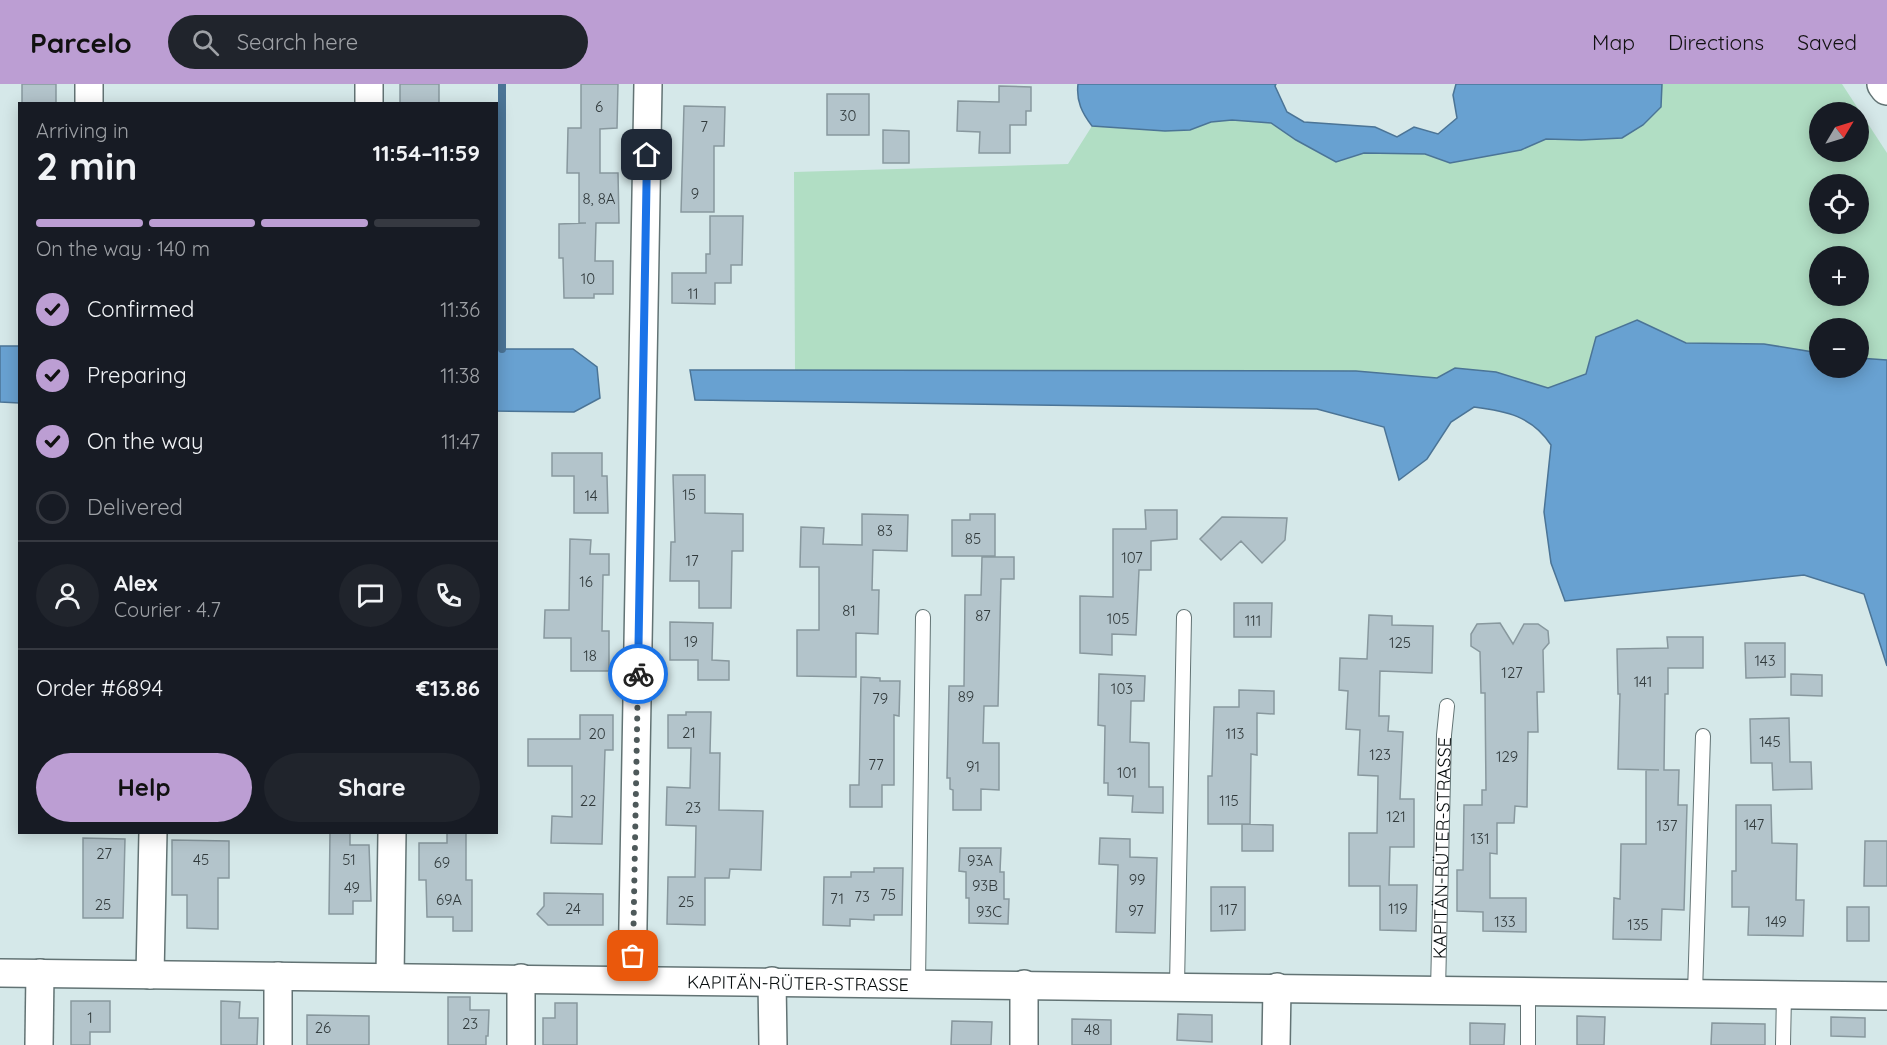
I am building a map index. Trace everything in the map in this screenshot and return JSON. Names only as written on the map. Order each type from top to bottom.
[{"type":"street","points":[[89,84],[89,102]]},
{"type":"street","points":[[369,84],[369,102]]},
{"type":"street","points":[[632,979],[648,84]]},
{"type":"street","points":[[1884,84],[1887,88]]},
{"type":"street","points":[[150,975],[153,834]]},
{"type":"street","points":[[390,977],[392,834]]},
{"type":"street","name":"KAPITÄN-RÜTER-STRASSE","points":[[0,973],[1887,996]]},
{"type":"street","points":[[39,1045],[40,973]]},
{"type":"street","points":[[278,976],[278,1045]]},
{"type":"street","points":[[521,978],[521,1045]]},
{"type":"street","points":[[772,981],[773,1045]]},
{"type":"street","points":[[1024,984],[1024,1045]]},
{"type":"street","points":[[1276,1045],[1277,987]]},
{"type":"lane","name":"KAPITÄN-RÜTER-STRASSE","points":[[918,983],[923,617]]},
{"type":"lane","points":[[1177,986],[1184,617]]},
{"type":"lane","name":"KAPITÄN-RÜTER-STRASSE","points":[[1438,990],[1444,735],[1447,706]]},
{"type":"lane","points":[[1695,993],[1703,736]]},
{"type":"lane","points":[[1528,991],[1528,1045]]},
{"type":"lane","points":[[1784,994],[1784,1045]]},
{"type":"green space","points":[[1662,84],[1842,84],[1854,102],[1809,102],[1809,162],[1869,162],[1869,125],[1887,153],[1887,360],[1869,359],[1869,318],[1809,318],[1809,351],[1764,344],[1686,343],[1637,320],[1596,337],[1586,374],[1548,388],[1496,372],[1455,368],[1437,378],[1356,371],[795,370],[794,172],[1068,164],[1092,126],[1165,131],[1190,130],[1211,122],[1232,120],[1271,123],[1336,162],[1364,153],[1425,154],[1450,163],[1521,150],[1546,139],[1622,138],[1661,107]]},
{"type":"water","points":[[1078,84],[1276,84],[1287,112],[1304,122],[1375,127],[1397,137],[1414,127],[1438,134],[1457,118],[1453,95],[1456,84],[1662,84],[1661,107],[1643,125],[1622,138],[1546,139],[1521,150],[1450,163],[1425,154],[1364,153],[1336,162],[1271,123],[1232,120],[1211,122],[1190,130],[1165,131],[1092,126],[1080,106]]},
{"type":"water","points":[[1637,320],[1686,343],[1764,344],[1809,351],[1809,378],[1869,378],[1869,359],[1887,360],[1887,666],[1864,594],[1804,575],[1565,601],[1551,563],[1544,512],[1551,445],[1544,435],[1527,421],[1507,413],[1474,407],[1451,422],[1427,459],[1399,480],[1384,427],[1317,409],[695,400],[690,370],[1356,371],[1437,378],[1455,368],[1496,372],[1548,388],[1586,374],[1596,337]]},
{"type":"water","points":[[0,346],[18,346],[18,403],[0,402]]},
{"type":"water","points":[[498,349],[573,349],[597,367],[600,398],[574,412],[498,411]]},
{"type":"building","points":[[22,84],[56,84],[56,102],[22,102]]},
{"type":"building","points":[[400,84],[439,84],[439,102],[400,102]]},
{"type":"building","points":[[581,84],[618,84],[617,128],[600,129],[600,173],[618,173],[619,223],[596,223],[595,261],[613,261],[613,294],[594,294],[594,298],[564,298],[563,258],[559,258],[559,224],[586,223],[579,223],[579,173],[567,173],[568,128],[581,128]]},
{"type":"building","points":[[999,86],[1031,87],[1031,111],[1026,111],[1026,125],[1010,125],[1010,153],[979,153],[980,132],[957,131],[958,101],[999,102]]},
{"type":"building","points":[[827,94],[869,94],[869,135],[827,135]]},
{"type":"building","points":[[684,106],[725,107],[724,146],[714,146],[714,212],[681,212]]},
{"type":"building","points":[[883,130],[909,131],[909,163],[883,163]]},
{"type":"building","points":[[710,216],[743,216],[742,265],[731,265],[731,283],[715,283],[715,304],[672,303],[672,273],[706,273],[706,254],[710,254]]},
{"type":"building","points":[[552,453],[602,453],[602,476],[607,476],[608,513],[574,513],[574,476],[552,476]]},
{"type":"building","points":[[673,475],[705,475],[705,513],[743,514],[743,551],[732,551],[731,608],[699,608],[699,581],[670,581],[671,542],[675,542]]},
{"type":"building","points":[[1145,510],[1177,510],[1177,539],[1151,541],[1151,570],[1139,570],[1136,635],[1112,634],[1112,655],[1080,653],[1080,596],[1113,597],[1113,529],[1146,529]]},
{"type":"building","points":[[862,514],[908,515],[907,551],[873,550],[872,590],[879,590],[878,634],[856,633],[856,677],[797,676],[797,630],[819,630],[819,567],[800,567],[801,527],[824,528],[823,544],[862,545]]},
{"type":"building","points":[[970,514],[995,514],[995,556],[952,556],[952,520],[970,520]]},
{"type":"building","points":[[1222,517],[1287,518],[1285,540],[1262,563],[1241,541],[1221,560],[1200,539]]},
{"type":"building","points":[[570,539],[591,540],[590,554],[609,554],[609,575],[603,575],[602,631],[609,631],[609,671],[571,671],[571,638],[544,638],[545,610],[569,610]]},
{"type":"building","points":[[982,557],[1014,557],[1014,579],[1001,579],[998,706],[984,706],[983,743],[999,743],[999,790],[981,789],[981,810],[953,810],[953,790],[950,789],[950,778],[947,778],[949,686],[964,686],[965,595],[981,595]]},
{"type":"building","points":[[1234,603],[1272,603],[1271,637],[1234,637]]},
{"type":"building","points":[[1369,615],[1392,616],[1392,625],[1433,626],[1432,673],[1380,671],[1379,716],[1389,716],[1388,731],[1403,732],[1400,799],[1414,799],[1414,847],[1390,847],[1389,885],[1417,885],[1416,931],[1380,930],[1380,886],[1349,886],[1349,833],[1377,833],[1378,776],[1358,775],[1360,730],[1346,729],[1348,691],[1339,690],[1340,658],[1367,659]]},
{"type":"building","points":[[670,622],[713,623],[712,660],[729,661],[729,680],[698,680],[698,660],[670,660]]},
{"type":"building","points":[[1500,623],[1513,644],[1524,624],[1538,624],[1548,631],[1549,643],[1543,650],[1544,692],[1537,692],[1538,732],[1528,732],[1527,807],[1515,806],[1514,823],[1497,823],[1497,854],[1490,853],[1490,898],[1526,898],[1526,932],[1483,931],[1483,912],[1457,911],[1457,870],[1463,870],[1464,805],[1482,805],[1482,790],[1486,790],[1485,693],[1481,693],[1480,652],[1471,646],[1471,634],[1477,624]]},
{"type":"building","points":[[1667,637],[1703,637],[1703,668],[1668,668],[1668,694],[1665,694],[1664,770],[1679,770],[1678,805],[1687,805],[1684,910],[1662,909],[1661,940],[1613,939],[1614,898],[1620,899],[1621,844],[1646,844],[1646,770],[1659,770],[1618,769],[1620,694],[1618,694],[1617,649],[1668,648]]},
{"type":"building","points":[[1745,643],[1785,643],[1785,677],[1746,678]]},
{"type":"building","points":[[1099,674],[1145,676],[1144,701],[1131,701],[1130,742],[1149,743],[1149,787],[1163,787],[1163,813],[1132,812],[1133,796],[1108,795],[1108,783],[1104,783],[1105,726],[1098,725]]},
{"type":"building","points":[[1791,674],[1822,675],[1822,696],[1791,695]]},
{"type":"building","points":[[861,677],[880,678],[880,681],[900,681],[899,716],[894,715],[894,785],[882,785],[882,807],[850,807],[850,785],[859,785]]},
{"type":"building","points":[[1239,690],[1274,691],[1274,714],[1257,713],[1257,755],[1251,754],[1250,824],[1208,824],[1208,776],[1212,776],[1214,707],[1239,707]]},
{"type":"building","points":[[686,712],[711,712],[710,753],[720,753],[719,810],[763,811],[761,870],[730,869],[729,878],[705,878],[705,925],[667,924],[668,877],[695,877],[696,826],[666,825],[667,787],[690,788],[691,748],[668,748],[668,715],[686,715]]},
{"type":"building","points":[[580,715],[613,715],[613,750],[605,750],[602,844],[551,843],[552,816],[572,817],[572,766],[528,766],[528,739],[580,739]]},
{"type":"building","points":[[1789,718],[1790,762],[1811,762],[1812,789],[1773,790],[1772,763],[1751,763],[1750,719]]},
{"type":"building","points":[[1736,805],[1771,805],[1772,843],[1797,844],[1796,900],[1804,900],[1803,936],[1748,935],[1749,907],[1732,907],[1732,871],[1736,871]]},
{"type":"building","points":[[1242,824],[1273,825],[1273,851],[1242,851]]},
{"type":"building","points":[[330,834],[350,834],[350,845],[369,845],[371,901],[353,901],[353,914],[329,914]]},
{"type":"building","points":[[447,834],[466,834],[466,880],[472,880],[472,931],[453,931],[453,917],[427,917],[426,880],[419,880],[419,843],[447,843]]},
{"type":"building","points":[[83,838],[125,839],[123,918],[83,918]]},
{"type":"building","points":[[1100,838],[1130,839],[1130,857],[1157,858],[1155,933],[1116,932],[1118,865],[1099,864]]},
{"type":"building","points":[[172,840],[229,841],[229,878],[218,878],[218,929],[187,928],[187,895],[172,895]]},
{"type":"building","points":[[1865,841],[1887,841],[1887,886],[1864,886]]},
{"type":"building","points":[[960,848],[1001,848],[1000,872],[1004,872],[1004,899],[1009,899],[1008,924],[969,923],[966,872],[959,871]]},
{"type":"building","points":[[874,868],[903,868],[902,915],[874,915],[874,920],[850,919],[850,926],[823,925],[824,877],[851,877],[851,872],[874,872]]},
{"type":"building","points":[[1211,887],[1245,887],[1245,930],[1211,931]]},
{"type":"building","points":[[544,893],[603,894],[603,925],[548,925],[537,914],[544,906]]},
{"type":"building","points":[[1847,907],[1869,907],[1869,941],[1847,941]]},
{"type":"building","points":[[448,997],[470,997],[470,1010],[489,1010],[486,1045],[448,1045]]},
{"type":"building","points":[[71,1001],[110,1001],[110,1032],[90,1032],[90,1045],[71,1045]]},
{"type":"building","points":[[221,1001],[240,1002],[239,1018],[258,1018],[257,1045],[221,1045]]},
{"type":"building","points":[[555,1003],[577,1003],[577,1045],[543,1045],[543,1018],[555,1018]]},
{"type":"building","points":[[1178,1014],[1212,1015],[1212,1042],[1177,1040]]},
{"type":"building","points":[[307,1015],[369,1016],[369,1045],[307,1045]]},
{"type":"building","points":[[1577,1016],[1605,1017],[1604,1045],[1577,1045]]},
{"type":"building","points":[[1831,1017],[1865,1018],[1865,1037],[1831,1036]]},
{"type":"building","points":[[1072,1019],[1111,1020],[1111,1045],[1072,1045]]},
{"type":"building","points":[[952,1021],[992,1022],[991,1045],[951,1045]]},
{"type":"building","points":[[1470,1023],[1505,1024],[1504,1045],[1470,1045]]},
{"type":"building","points":[[1712,1023],[1765,1024],[1765,1045],[1711,1045]]},
{"type":"waterway","points":[[502,84],[502,349]]},
{"type":"way so far","points":[[633,956],[638,674]]},
{"type":"route","points":[[638,674],[647,155]]}]
